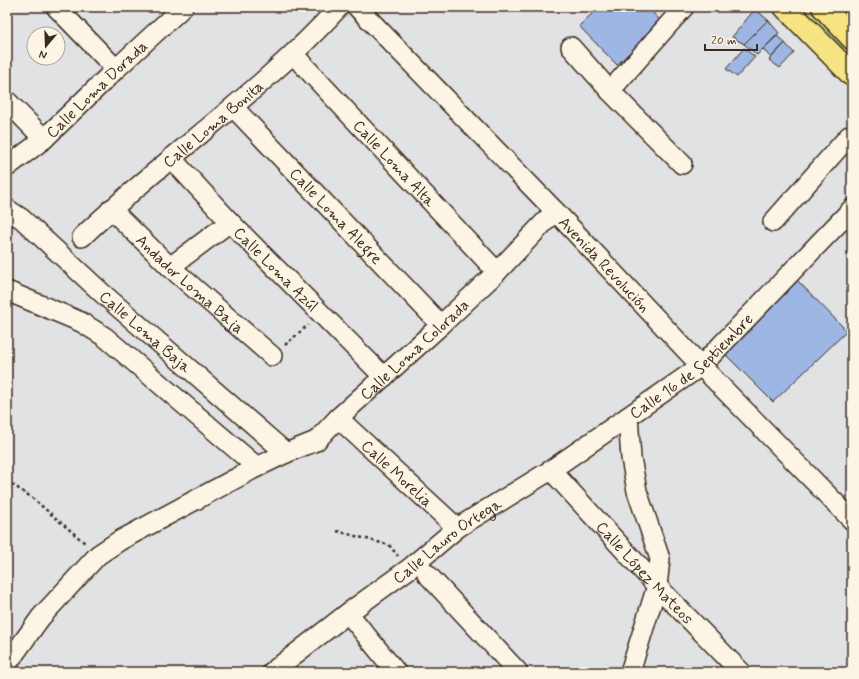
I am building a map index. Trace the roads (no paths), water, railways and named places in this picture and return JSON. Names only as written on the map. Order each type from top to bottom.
[{"type":"main road","points":[[785,7],[852,75]]},
{"type":"main road","points":[[823,7],[852,38]]},
{"type":"street","points":[[56,7],[116,69]]},
{"type":"street","name":"Calle Loma Dorada","points":[[7,167],[44,139],[183,7]]},
{"type":"street","name":"Calle Loma Bonita","points":[[82,237],[111,209],[233,107],[293,54],[339,7]]},
{"type":"street","name":"Avenida Revolución","points":[[357,7],[555,211],[701,366],[852,520]]},
{"type":"street","points":[[610,91],[684,7]]},
{"type":"street","points":[[571,47],[610,91],[682,164]]},
{"type":"street","name":"Calle Loma Alta","points":[[293,54],[497,272]]},
{"type":"street","points":[[7,101],[44,139]]},
{"type":"street","name":"Calle Loma Alegre","points":[[233,107],[441,325]]},
{"type":"street","points":[[773,222],[849,136],[852,135]]},
{"type":"street","name":"Calle Loma Azúl","points":[[171,158],[230,222],[384,377]]},
{"type":"street","name":"Calle Loma Baja","points":[[7,209],[22,219],[102,293],[286,453]]},
{"type":"street","name":"Andador Loma Baja","points":[[111,209],[170,267],[272,356]]},
{"type":"street","name":"Calle 16 de Septiembre","points":[[630,672],[657,586],[660,559],[637,491],[631,458],[628,416],[701,366],[852,209]]},
{"type":"street","name":"Calle Loma Colorada","points":[[7,664],[41,617],[98,555],[118,541],[257,467],[316,441],[338,418],[497,272],[555,211]]},
{"type":"street","points":[[170,267],[230,222]]},
{"type":"street","points":[[9,289],[81,322],[105,337],[257,467]]},
{"type":"street","name":"Calle Lauro Ortega","points":[[272,672],[348,613],[416,569],[441,541],[457,528],[551,470],[628,416]]},
{"type":"street","name":"Calle Morelia","points":[[338,418],[457,528]]},
{"type":"street","name":"Calle López Mateos","points":[[551,470],[657,586],[741,672]]},
{"type":"street","points":[[416,569],[518,672]]},
{"type":"street","points":[[348,613],[396,672]]}]
